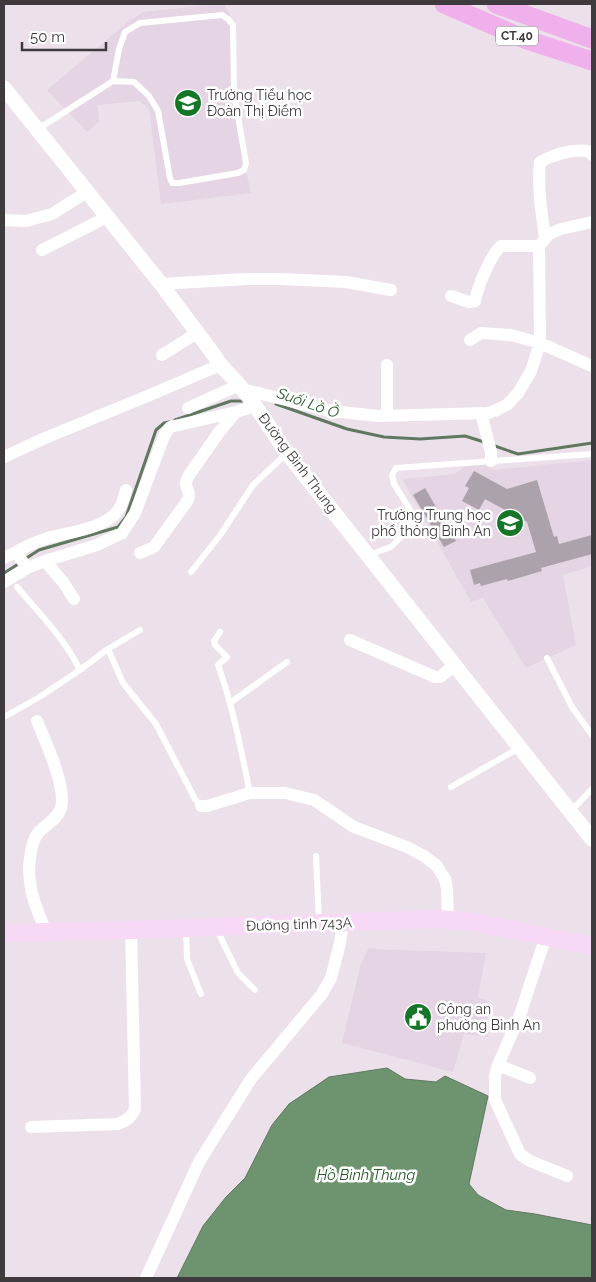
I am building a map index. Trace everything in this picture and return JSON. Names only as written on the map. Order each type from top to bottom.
[{"type":"main road","name":"CT.40","points":[[444,4],[527,40],[592,61]]},
{"type":"main road","name":"CT.40","points":[[496,4],[592,39]]},
{"type":"main road","name":"Đường tỉnh 743A","points":[[4,933],[438,919],[474,922],[592,946]]},
{"type":"street","name":"Đường Bình Thung","points":[[4,88],[161,284],[220,365],[246,395],[287,453],[592,839]]},
{"type":"street","points":[[188,408],[246,395],[326,410],[387,415],[481,413],[497,410],[508,404],[518,393],[531,371],[540,343],[542,242],[540,162],[551,156],[578,150],[589,151],[592,155]]},
{"type":"street","points":[[4,220],[26,221],[52,214],[88,192]]},
{"type":"street","points":[[42,250],[107,217]]},
{"type":"street","points":[[451,296],[469,302],[475,301],[477,290],[495,251],[501,246],[542,242],[549,234],[561,229],[592,222]]},
{"type":"street","points":[[161,284],[280,279],[346,282],[391,290]]},
{"type":"street","points":[[162,355],[197,333]]},
{"type":"street","points":[[470,340],[481,333],[511,335],[540,343],[592,366]]},
{"type":"street","points":[[4,457],[220,365]]},
{"type":"street","points":[[387,365],[387,415]]},
{"type":"street","points":[[140,553],[154,547],[188,500],[190,493],[186,483],[189,475],[236,412],[246,395]]},
{"type":"street","points":[[4,582],[27,568],[97,545],[122,533],[135,513],[164,436],[170,427],[236,412]]},
{"type":"street","points":[[481,413],[491,456]]},
{"type":"street","points":[[4,558],[43,539],[85,529],[105,521],[119,509],[126,490]]},
{"type":"street","points":[[17,553],[27,568]]},
{"type":"street","points":[[45,561],[63,582],[74,599]]},
{"type":"street","points":[[350,640],[435,677],[440,677],[455,665]]},
{"type":"street","points":[[37,720],[47,743],[60,784],[62,798],[61,808],[57,816],[38,834],[31,848],[28,867],[30,890],[46,932]]},
{"type":"street","points":[[201,806],[250,794],[285,793],[314,800],[354,827],[407,847],[436,865],[445,878],[448,920]]},
{"type":"street","points":[[146,1278],[200,1162],[251,1079],[322,994],[331,978],[343,923]]},
{"type":"street","points":[[31,1127],[117,1124],[132,1116],[135,1109],[131,930]]},
{"type":"street","points":[[546,936],[520,1015],[498,1065],[495,1076],[495,1100],[520,1154],[530,1161],[567,1176]]},
{"type":"street","points":[[498,1065],[530,1078]]},
{"type":"lane","points":[[37,130],[112,81],[134,82],[149,96],[158,111],[172,183],[238,173],[244,170],[246,162],[234,93],[233,25],[228,19],[222,15],[140,23],[125,32],[112,81]]},
{"type":"lane","points":[[191,572],[253,486],[287,453]]},
{"type":"lane","points":[[368,555],[390,547],[405,533],[411,523],[412,511],[394,484],[392,475],[396,468],[491,456],[592,454]]},
{"type":"lane","points":[[17,587],[50,625],[80,670]]},
{"type":"lane","points":[[4,717],[52,689],[108,649],[140,630]]},
{"type":"lane","points":[[220,632],[214,641],[227,656],[218,665],[230,703],[250,794]]},
{"type":"lane","points":[[108,649],[124,683],[156,724],[201,806]]},
{"type":"lane","points":[[548,658],[572,707],[592,735]]},
{"type":"lane","points":[[230,703],[287,662]]},
{"type":"lane","points":[[451,787],[520,747]]},
{"type":"lane","points":[[570,811],[592,789]]},
{"type":"lane","points":[[316,856],[319,923]]},
{"type":"lane","points":[[216,926],[238,973],[255,990]]},
{"type":"lane","points":[[186,927],[187,958],[201,994]]},
{"type":"shaded area","name":"Trường Tiểu học Đoàn Thị Điểm","points":[[224,4],[230,15],[232,71],[240,143],[251,193],[161,204],[149,109],[139,101],[98,105],[99,122],[87,132],[47,90],[129,21],[143,12]]},
{"type":"shaded area","name":"Trường Trung học phổ thông Bình An","points":[[592,460],[592,566],[563,575],[576,645],[526,668],[483,598],[471,602],[402,479],[455,474],[464,467],[484,465],[494,470]]},
{"type":"shaded area","name":"Công an phường Bình An","points":[[368,949],[486,953],[478,998],[487,1000],[488,1037],[464,1034],[453,1072],[342,1043],[361,963]]},
{"type":"water","name":"Hồ Bình Thung","points":[[387,1068],[405,1079],[436,1082],[445,1076],[488,1096],[469,1184],[478,1195],[506,1210],[592,1225],[592,1278],[177,1278],[203,1226],[226,1197],[245,1178],[272,1125],[289,1104],[329,1077]]},
{"type":"building","points":[[474,471],[507,489],[537,480],[554,537],[557,536],[559,544],[592,535],[592,554],[541,568],[542,571],[508,581],[507,579],[481,586],[480,583],[474,585],[470,570],[536,552],[527,522],[485,499],[479,510],[462,501],[469,488],[465,486]]},
{"type":"building","points":[[425,488],[456,541],[444,547],[413,495]]},
{"type":"waterway","name":"Suối Lồ Ồ","points":[[175,420],[231,401],[246,401]]},
{"type":"waterway","name":"Suối Lồ Ồ","points":[[276,404],[347,429],[384,437],[420,439],[465,436],[484,442]]},
{"type":"waterway","name":"Suối Lồ Ồ","points":[[25,559],[39,550],[118,527],[126,517],[156,430],[164,423],[169,422]]},
{"type":"waterway","name":"Suối Lồ Ồ","points":[[492,445],[518,454],[592,443]]},
{"type":"waterway","name":"Suối Lồ Ồ","points":[[4,573],[20,563]]},
{"type":"place","name":"Trường Tiểu học Đoàn Thị Điểm","points":[[188,103]]},
{"type":"place","name":"Trường Trung học phổ thông Bình An","points":[[510,523]]},
{"type":"place","name":"Công an phường Bình An","points":[[418,1017]]}]
